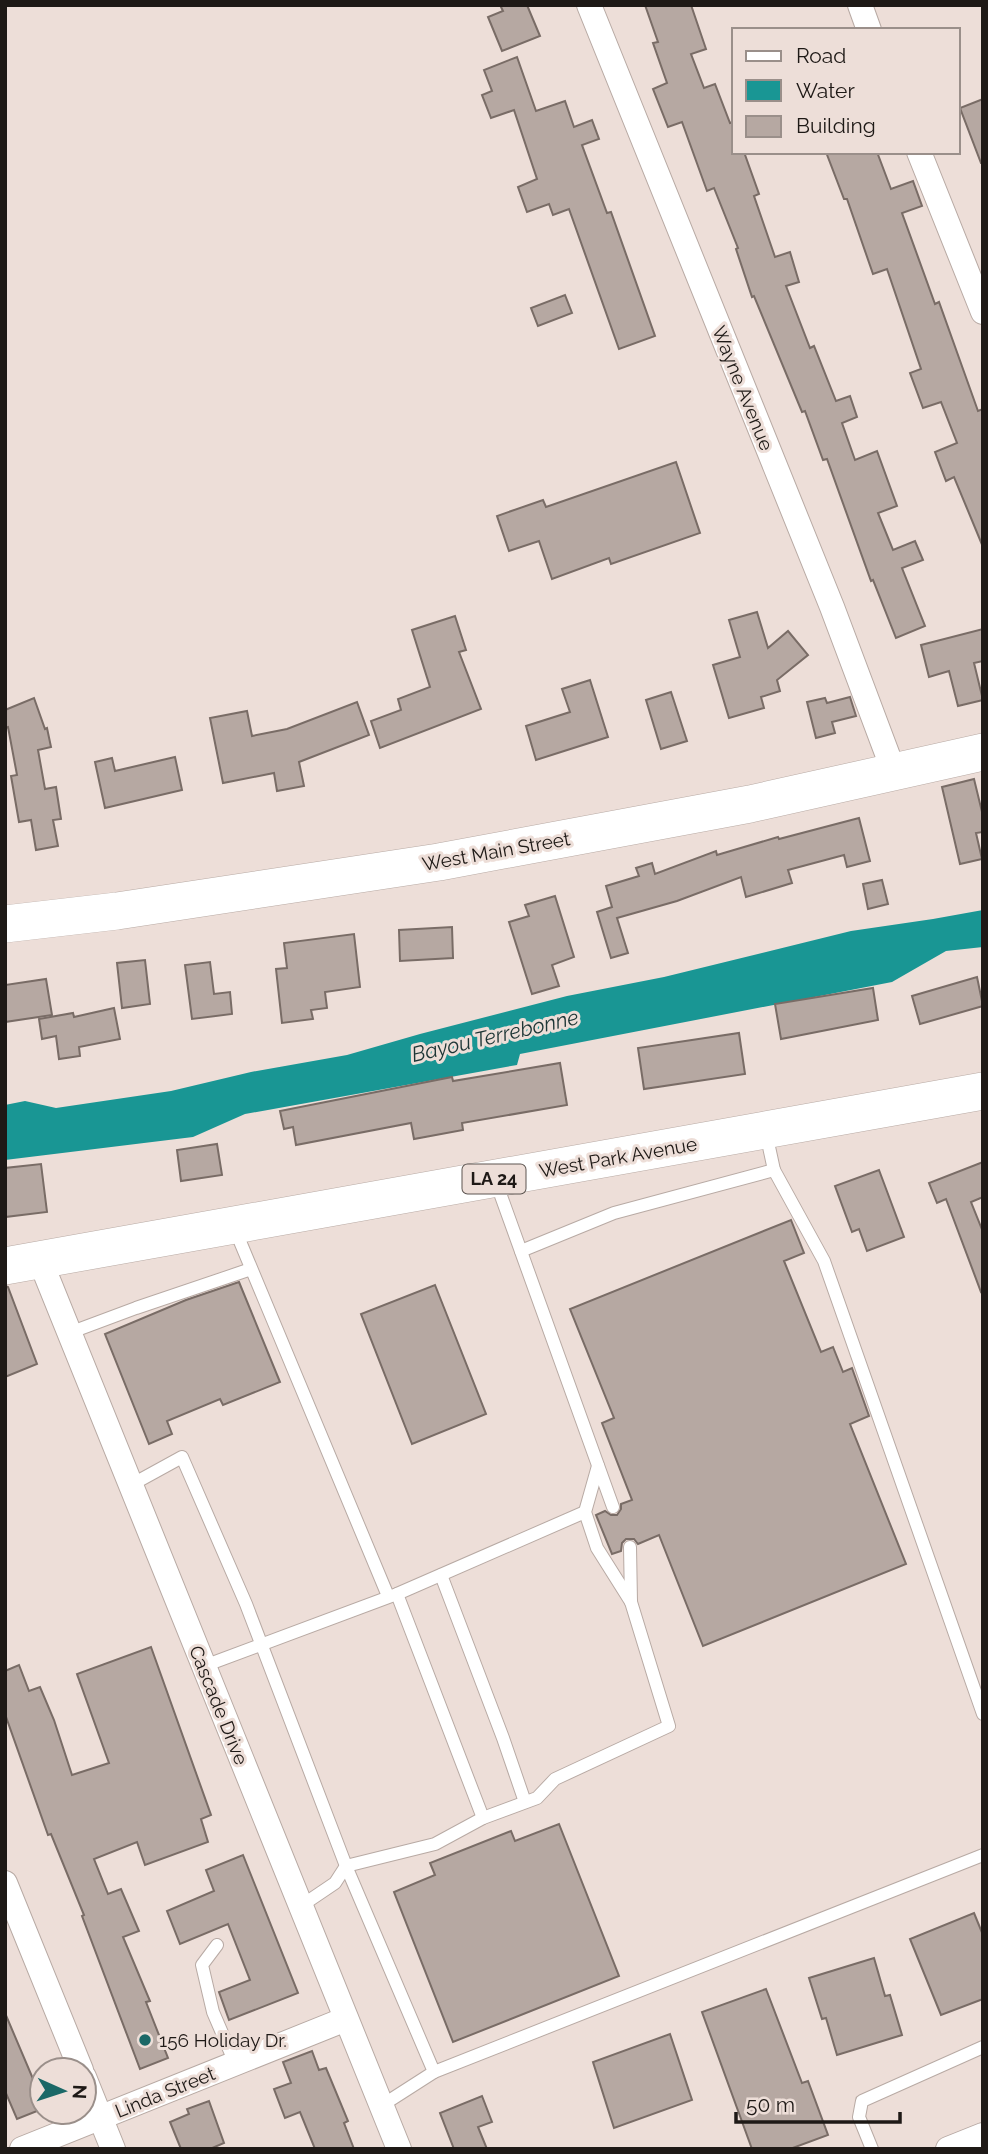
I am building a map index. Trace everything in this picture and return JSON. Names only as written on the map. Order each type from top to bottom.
[{"type":"main road","name":"West Main Street","points":[[5,924],[117,911],[439,862],[750,804],[983,752]]},
{"type":"main road","name":"West Park Avenue","points":[[23,1264],[983,1091]]},
{"type":"street","name":"Wayne Avenue","points":[[589,5],[832,607],[894,772]]},
{"type":"street","points":[[860,5],[868,28]]},
{"type":"street","points":[[920,154],[983,312]]},
{"type":"street","name":"Cascade Drive","points":[[23,1264],[69,1333],[399,2149]]},
{"type":"street","points":[[5,1883],[75,2056]]},
{"type":"street","name":"Linda Street","points":[[22,2149],[346,2019]]},
{"type":"street","points":[[98,2113],[113,2149]]},
{"type":"street","points":[[948,2149],[983,2135]]},
{"type":"lane","points":[[766,1130],[774,1170],[824,1261],[983,1714]]},
{"type":"lane","points":[[521,1251],[614,1213],[774,1170]]},
{"type":"lane","points":[[495,1179],[613,1507]]},
{"type":"lane","points":[[233,1227],[392,1595],[483,1818]]},
{"type":"lane","points":[[69,1333],[251,1269]]},
{"type":"lane","points":[[131,1485],[182,1457],[261,1645],[346,1866],[434,2072]]},
{"type":"lane","points":[[598,1465],[585,1512],[597,1548],[631,1602]]},
{"type":"lane","points":[[204,1666],[392,1595],[585,1512]]},
{"type":"lane","points":[[300,1906],[335,1883],[346,1866],[435,1844],[483,1818],[537,1798],[555,1779],[668,1726],[631,1602],[630,1547]]},
{"type":"lane","points":[[441,1575],[503,1738],[524,1802]]},
{"type":"lane","points":[[381,2106],[434,2072],[983,1855]]},
{"type":"lane","points":[[217,1945],[202,1965],[213,2012],[235,2063]]},
{"type":"lane","points":[[872,2149],[859,2117],[862,2101],[983,2047]]},
{"type":"water","name":"Bayou Terrebonne","points":[[983,910],[983,947],[946,951],[892,982],[520,1054],[517,1065],[245,1114],[193,1137],[5,1160],[5,1105],[25,1101],[56,1108],[171,1091],[251,1072],[347,1055],[567,996],[664,977],[851,931]]},
{"type":"building","points":[[500,5],[527,5],[540,36],[502,51],[488,17],[503,11]]},
{"type":"building","points":[[645,5],[691,5],[706,49],[691,54],[704,88],[715,84],[732,122],[732,154],[745,154],[759,194],[754,196],[775,257],[790,252],[799,282],[786,286],[810,348],[814,346],[836,401],[850,396],[857,417],[842,423],[855,460],[877,451],[897,506],[878,513],[893,550],[915,541],[923,560],[902,568],[925,626],[896,638],[873,580],[871,581],[827,459],[823,460],[805,411],[802,412],[754,296],[752,297],[736,249],[738,248],[714,188],[707,191],[682,122],[668,127],[653,89],[667,83],[653,43],[658,42]]},
{"type":"building","points":[[517,57],[536,111],[565,101],[574,127],[592,120],[599,139],[582,145],[607,213],[611,212],[655,336],[619,349],[569,209],[553,215],[549,204],[527,212],[518,187],[537,179],[514,110],[491,118],[482,95],[492,91],[484,70]]},
{"type":"building","points":[[983,99],[983,163],[981,163],[960,108]]},
{"type":"building","points":[[827,154],[878,154],[891,189],[913,181],[922,206],[902,213],[935,304],[939,302],[978,411],[983,409],[983,547],[954,477],[946,481],[935,452],[957,443],[941,402],[923,408],[910,373],[921,369],[887,269],[873,274],[847,199],[844,199]]},
{"type":"building","points":[[565,295],[572,313],[538,326],[531,308]]},
{"type":"building","points":[[676,462],[700,533],[611,564],[609,558],[552,579],[539,541],[509,551],[497,516],[543,500],[546,507]]},
{"type":"building","points":[[757,612],[768,648],[788,631],[808,655],[777,680],[780,691],[761,697],[764,708],[729,718],[713,665],[740,657],[729,620]]},
{"type":"building","points":[[455,616],[466,650],[459,652],[481,709],[380,748],[371,721],[401,710],[398,699],[430,687],[412,630]]},
{"type":"building","points":[[983,629],[983,661],[974,663],[983,700],[958,706],[949,671],[929,677],[921,645]]},
{"type":"building","points":[[590,680],[608,737],[536,760],[526,726],[570,712],[562,689]]},
{"type":"building","points":[[671,692],[687,741],[661,749],[646,700]]},
{"type":"building","points":[[850,697],[856,716],[832,722],[835,733],[816,738],[807,702],[825,698],[827,703]]},
{"type":"building","points":[[34,698],[45,729],[47,728],[51,747],[38,750],[45,789],[56,787],[61,819],[53,820],[58,846],[36,850],[31,820],[19,822],[11,776],[17,775],[8,727],[5,728],[5,710]]},
{"type":"building","points":[[357,702],[369,735],[299,762],[304,786],[277,791],[274,773],[223,783],[210,718],[247,711],[252,736],[287,729]]},
{"type":"building","points":[[175,757],[182,790],[105,808],[95,762],[112,758],[115,771]]},
{"type":"building","points":[[974,779],[983,816],[983,832],[976,833],[982,859],[960,864],[942,787]]},
{"type":"building","points":[[859,818],[870,861],[847,867],[844,855],[788,870],[792,883],[746,897],[741,877],[677,901],[617,918],[628,953],[611,958],[597,912],[612,907],[606,886],[639,876],[636,868],[652,863],[655,874],[716,851],[717,855]]},
{"type":"building","points":[[882,880],[888,904],[868,909],[863,884]]},
{"type":"building","points":[[555,896],[574,957],[552,965],[559,986],[532,994],[509,922],[529,916],[525,905]]},
{"type":"building","points":[[452,927],[453,958],[400,961],[399,930]]},
{"type":"building","points":[[354,934],[360,987],[325,992],[327,1008],[311,1010],[313,1019],[282,1023],[276,969],[287,968],[284,943]]},
{"type":"building","points":[[145,960],[150,1004],[122,1008],[117,963]]},
{"type":"building","points":[[210,962],[214,994],[230,992],[232,1014],[192,1019],[185,965]]},
{"type":"building","points":[[977,977],[983,1006],[920,1024],[912,996]]},
{"type":"building","points":[[46,979],[52,1015],[5,1022],[5,985]]},
{"type":"building","points":[[873,988],[878,1020],[781,1039],[775,1004]]},
{"type":"building","points":[[114,1008],[120,1039],[79,1047],[80,1056],[59,1059],[56,1036],[42,1039],[39,1019],[73,1013],[74,1017]]},
{"type":"building","points":[[739,1033],[745,1074],[644,1089],[638,1048]]},
{"type":"building","points":[[560,1063],[567,1105],[462,1123],[463,1130],[414,1139],[411,1123],[296,1145],[293,1127],[284,1129],[280,1111],[452,1077],[453,1081]]},
{"type":"building","points":[[217,1144],[222,1175],[181,1181],[177,1150]]},
{"type":"building","points":[[983,1162],[983,1197],[971,1202],[983,1232],[981,1292],[946,1199],[937,1203],[929,1183]]},
{"type":"building","points":[[41,1164],[47,1212],[5,1217],[5,1168]]},
{"type":"building","points":[[879,1170],[904,1237],[867,1251],[859,1229],[852,1232],[835,1186]]},
{"type":"building","points":[[791,1220],[804,1253],[784,1261],[821,1352],[833,1347],[843,1372],[852,1368],[869,1416],[850,1424],[906,1564],[703,1646],[659,1535],[638,1544],[634,1539],[626,1539],[622,1543],[621,1551],[612,1554],[596,1515],[605,1511],[617,1515],[621,1504],[632,1500],[602,1423],[614,1418],[570,1309]]},
{"type":"building","points":[[239,1282],[280,1382],[223,1405],[220,1399],[167,1421],[172,1434],[149,1444],[105,1334],[186,1300]]},
{"type":"building","points":[[435,1285],[486,1414],[412,1444],[361,1314]]},
{"type":"building","points":[[5,1286],[8,1287],[37,1364],[5,1377]]},
{"type":"building","points":[[151,1647],[211,1815],[201,1819],[208,1842],[145,1865],[137,1842],[94,1859],[108,1894],[121,1889],[139,1931],[123,1937],[150,2001],[146,2002],[168,2058],[140,2069],[82,1916],[84,1915],[51,1834],[48,1835],[5,1714],[5,1671],[19,1665],[29,1691],[40,1687],[72,1775],[109,1763],[77,1674]]},
{"type":"building","points":[[559,1824],[619,1976],[453,2042],[394,1892],[435,1875],[430,1863],[511,1831],[515,1841]]},
{"type":"building","points":[[243,1855],[298,1993],[229,2020],[219,1992],[250,1980],[228,1924],[180,1944],[167,1911],[214,1891],[206,1870]]},
{"type":"building","points":[[974,1913],[983,1935],[983,1999],[941,2015],[910,1939]]},
{"type":"building","points":[[874,1958],[885,1996],[890,1995],[902,2035],[837,2055],[826,2018],[822,2019],[809,1978]]},
{"type":"building","points":[[766,1989],[802,2083],[808,2081],[828,2135],[790,2149],[752,2149],[702,2012]]},
{"type":"building","points":[[5,2013],[28,2067],[28,2115],[17,2119],[5,2091]]},
{"type":"building","points":[[670,2034],[692,2100],[614,2128],[593,2062]]},
{"type":"building","points":[[312,2051],[319,2070],[326,2068],[348,2121],[344,2123],[354,2149],[315,2149],[300,2112],[285,2118],[274,2089],[291,2083],[283,2062]]},
{"type":"building","points":[[482,2096],[492,2122],[478,2127],[487,2149],[454,2149],[440,2113]]},
{"type":"building","points":[[209,2101],[224,2143],[210,2149],[181,2149],[170,2122],[189,2114],[187,2109]]},
{"type":"place","name":"156 Holiday Dr.","points":[[145,2040]]}]
